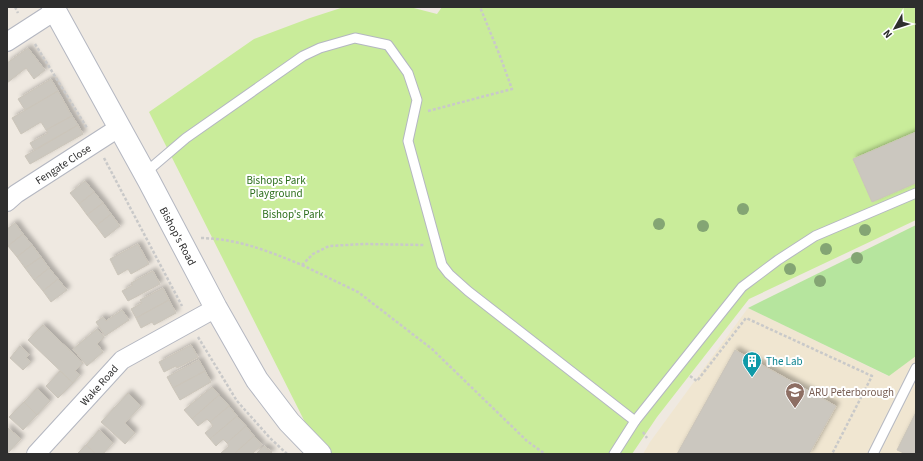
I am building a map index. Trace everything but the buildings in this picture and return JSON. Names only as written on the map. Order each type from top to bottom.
[{"type":"street","points":[[7,42],[54,9]]},
{"type":"street","name":"Bishop's Road","points":[[54,9],[145,173],[216,308],[257,380],[289,422],[320,454]]},
{"type":"street","name":"Fengate Close","points":[[7,202],[16,194],[120,127]]},
{"type":"street","name":"Wake Road","points":[[36,454],[122,360],[216,308]]},
{"type":"lane","points":[[145,173],[186,138],[303,56],[320,48],[355,38],[388,45],[408,73],[417,100],[408,141],[442,265],[449,274],[468,291],[635,421]]},
{"type":"lane","points":[[614,454],[635,421],[742,288],[778,260],[815,236],[916,193]]},
{"type":"lane","points":[[873,454],[916,368]]},
{"type":"path","points":[[15,7],[26,30],[58,78],[96,142],[176,292],[190,323],[237,401],[270,438],[287,454]]},
{"type":"path","points":[[414,115],[512,89],[480,7]]},
{"type":"path","points":[[182,244],[202,238],[231,240],[259,247],[302,265],[358,292],[432,349],[527,441],[545,454]]},
{"type":"path","points":[[302,265],[313,254],[329,246],[364,244],[436,245]]},
{"type":"path","points":[[690,376],[697,381],[746,318],[872,376],[832,454]]},
{"type":"shaded area","name":"ARU Peterborough","points":[[748,308],[888,376],[916,356],[916,454],[643,454],[650,442]]},
{"type":"green space","points":[[344,7],[410,7],[437,14],[442,7],[916,7],[916,220],[749,299],[657,417],[632,454],[321,454],[149,112],[254,39]]},
{"type":"green space","points":[[916,225],[916,356],[889,376],[748,308]]},
{"type":"place","name":"The Lab","points":[[752,378]]},
{"type":"place","name":"ARU Peterborough","points":[[795,409]]},
{"type":"park label","name":"Bishops Park Playground","points":[[276,186]]},
{"type":"park label","name":"Bishop's Park","points":[[293,214]]}]
